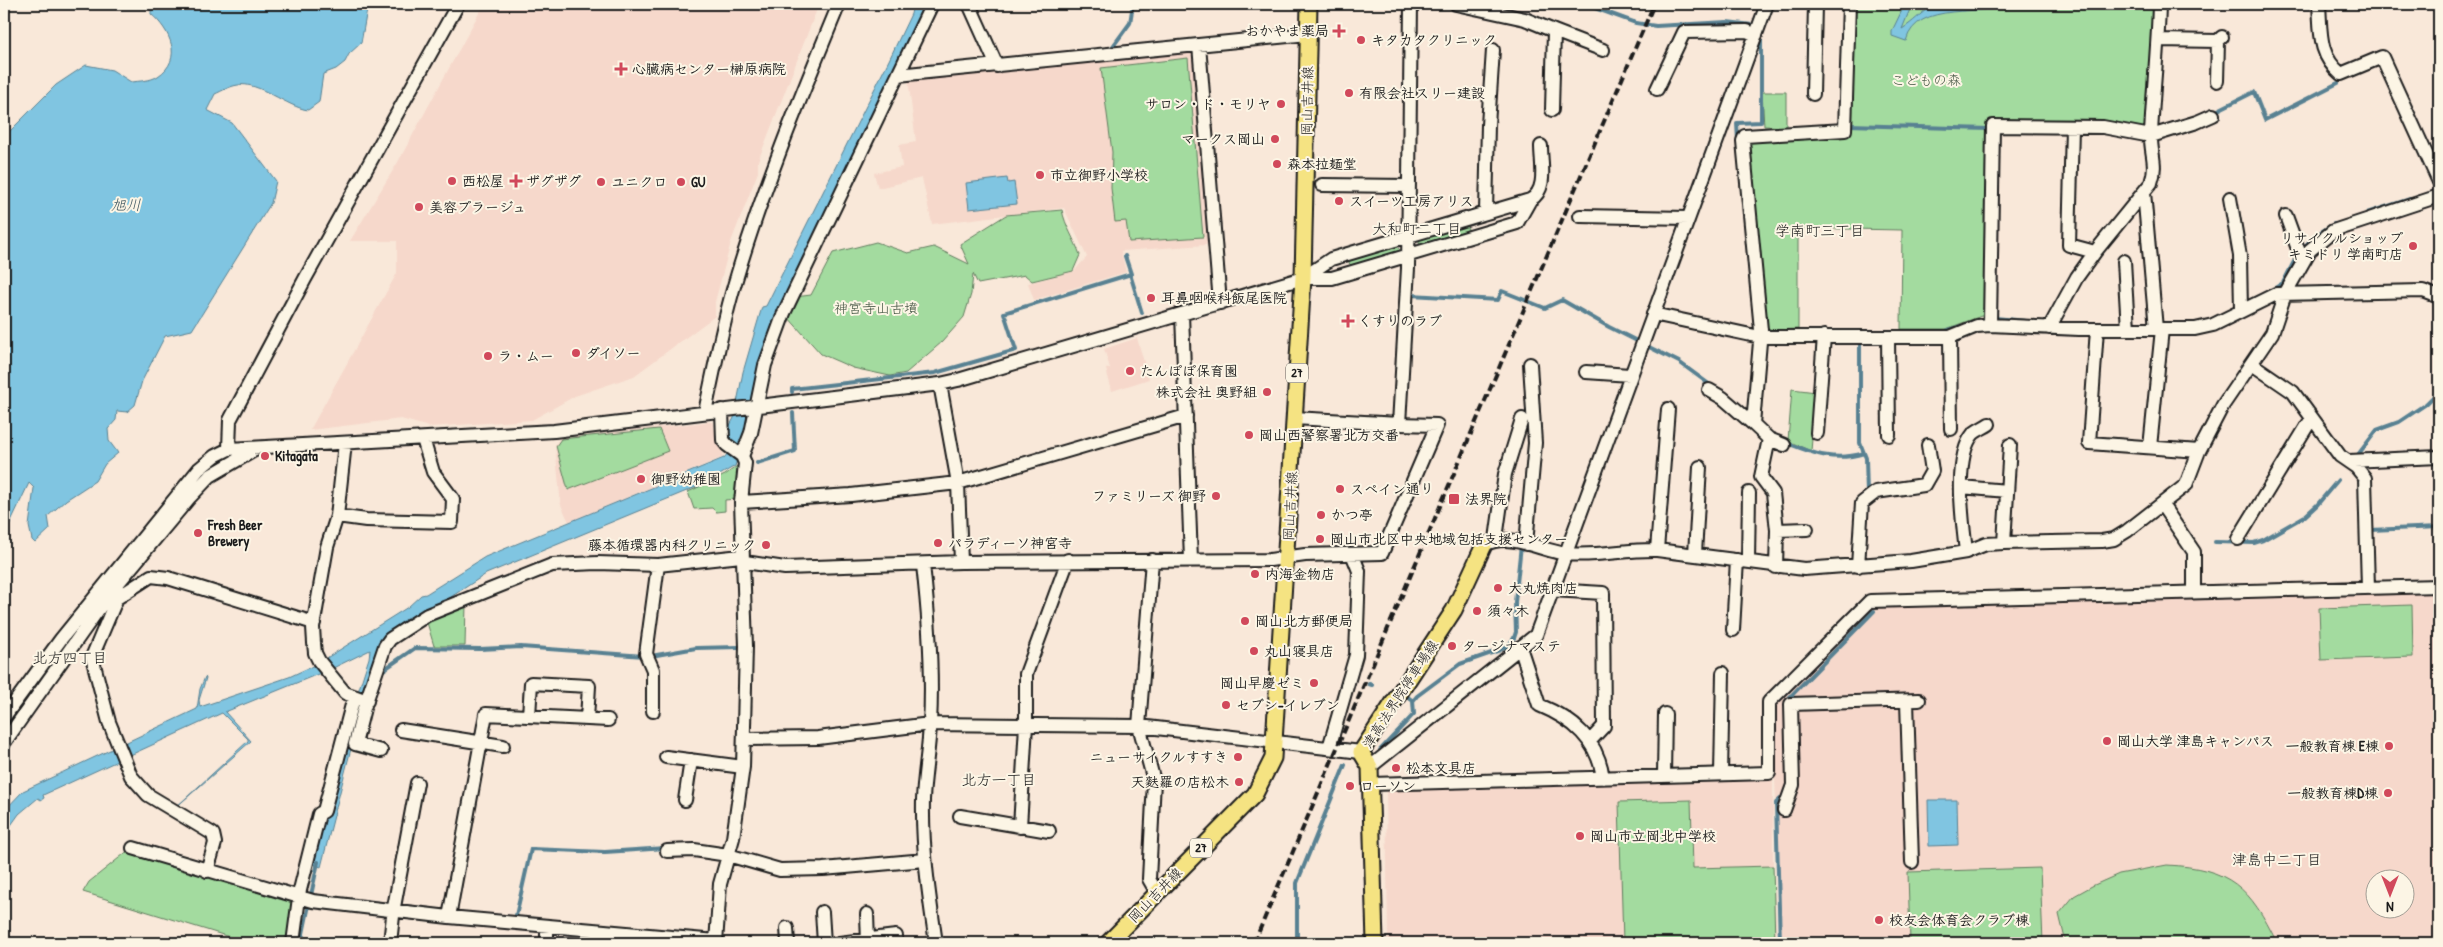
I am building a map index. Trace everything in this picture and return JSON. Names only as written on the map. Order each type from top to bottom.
[{"type":"main road","name":"岡山吉井線","points":[[1108,943],[1255,794],[1273,758],[1276,742],[1303,278],[1309,4]]},
{"type":"main road","name":"津高法界院停車場線","points":[[1375,943],[1370,767],[1361,752],[1454,610],[1490,542]]},
{"type":"street","points":[[230,449],[230,420],[305,279],[458,4]]},
{"type":"street","points":[[705,412],[731,298],[746,249],[781,149],[838,4]]},
{"type":"street","points":[[741,456],[752,432],[754,406],[765,365],[784,312],[932,4]]},
{"type":"street","points":[[969,4],[997,66]]},
{"type":"street","points":[[1399,424],[1407,256],[1411,4]]},
{"type":"street","points":[[1456,4],[1503,9],[1603,50]]},
{"type":"street","points":[[1370,767],[1536,635],[1768,4]]},
{"type":"street","points":[[1813,94],[1815,4]]},
{"type":"street","points":[[1753,424],[1761,333],[1743,141],[1745,136],[1845,130],[1849,4]]},
{"type":"street","points":[[2051,325],[2095,252],[2150,187],[2156,170],[2151,136],[2159,40],[2159,4]]},
{"type":"street","points":[[2319,4],[2322,48],[2332,66],[2341,74],[2382,57],[2439,182]]},
{"type":"street","points":[[1552,110],[1554,31]]},
{"type":"street","points":[[1657,89],[1684,32],[1746,31],[1756,35]]},
{"type":"street","points":[[898,76],[1308,34]]},
{"type":"street","points":[[2159,40],[2220,39],[2217,81]]},
{"type":"street","points":[[1199,45],[1220,303]]},
{"type":"street","points":[[1486,212],[1488,125],[1493,50]]},
{"type":"street","points":[[1990,321],[1993,126],[2071,129],[2103,127],[2151,136],[2213,115]]},
{"type":"street","points":[[2071,129],[2069,245],[2095,252]]},
{"type":"street","points":[[1303,278],[1330,259],[1530,200],[1537,196],[1542,188],[1541,146]]},
{"type":"street","points":[[1322,185],[1408,186]]},
{"type":"street","points":[[2144,192],[2157,326],[2150,447]]},
{"type":"street","points":[[1522,419],[1505,474],[1490,542],[1526,544],[1565,554],[1587,556],[1632,549],[1657,550],[1776,562],[1804,569],[1858,561],[1911,561],[1966,552],[1986,544],[2004,542],[2102,541],[2114,539],[2162,505],[2186,485],[2199,451],[2223,405],[2272,333],[2300,256],[2333,231],[2439,196]]},
{"type":"street","points":[[2230,198],[2240,256],[2240,308]]},
{"type":"street","points":[[4,717],[61,638],[200,469],[215,456],[230,449],[554,431],[940,384],[1303,278],[1332,278],[1517,223],[1530,200]]},
{"type":"street","points":[[1580,216],[1688,218]]},
{"type":"street","points":[[2286,216],[2300,256]]},
{"type":"street","points":[[1469,217],[1474,236]]},
{"type":"street","points":[[2124,261],[2128,326]]},
{"type":"street","points":[[1653,314],[1761,333],[1824,336],[1950,337],[1990,321],[2096,329],[2128,326],[2196,329],[2213,325],[2240,308],[2276,294],[2423,291],[2439,297]]},
{"type":"street","points":[[1182,314],[1191,560]]},
{"type":"street","points":[[2096,329],[2089,443],[2199,451]]},
{"type":"street","points":[[1817,433],[1824,336]]},
{"type":"street","points":[[1888,337],[1889,435]]},
{"type":"street","points":[[1950,337],[1951,429]]},
{"type":"street","points":[[1526,544],[1535,443],[1530,364]]},
{"type":"street","points":[[2252,364],[2293,392],[2340,456],[2349,461],[2365,478],[2368,584]]},
{"type":"street","points":[[1586,372],[1630,375]]},
{"type":"street","points":[[940,384],[958,483],[961,562]]},
{"type":"street","points":[[1710,390],[1723,398],[1770,440],[1784,445]]},
{"type":"street","points":[[132,848],[305,900],[394,907],[641,939],[716,942],[720,884],[733,838],[743,767],[744,739],[746,646],[741,502],[745,464],[741,456],[723,440],[729,409]]},
{"type":"street","points":[[1657,550],[1668,409]]},
{"type":"street","points":[[741,502],[851,494],[958,483],[1186,416]]},
{"type":"street","points":[[293,943],[305,900],[319,814],[324,810],[360,699],[390,638],[427,615],[552,565],[598,563],[658,565],[743,559],[785,568],[1068,560],[1270,560],[1353,556],[1364,552],[1382,553],[1437,425],[1294,418]]},
{"type":"street","points":[[2238,539],[2312,418]]},
{"type":"street","points":[[1966,552],[1961,487],[1963,463],[1973,434],[1990,424]]},
{"type":"street","points":[[336,516],[366,520],[452,522],[453,499],[433,472],[423,439]]},
{"type":"street","points":[[1770,440],[1761,477],[1773,493],[1777,530],[1776,562]]},
{"type":"street","points":[[345,443],[336,516],[327,547],[314,623],[315,653],[327,672],[345,693],[360,699]]},
{"type":"street","points":[[1858,561],[1862,503],[1876,492],[1924,485],[1932,471],[1928,445]]},
{"type":"street","points":[[2004,542],[2010,445]]},
{"type":"street","points":[[4,743],[113,595],[210,476],[258,448]]},
{"type":"street","points":[[2349,461],[2439,456]]},
{"type":"street","points":[[1695,554],[1700,467]]},
{"type":"street","points":[[1961,487],[2007,491]]},
{"type":"street","points":[[1733,630],[1745,559],[1749,493]]},
{"type":"street","points":[[2162,505],[2194,552],[2194,589]]},
{"type":"street","points":[[1777,530],[1807,529]]},
{"type":"street","points":[[1329,748],[1356,655],[1359,571],[1353,556]]},
{"type":"street","points":[[1020,827],[1028,665],[1068,560]]},
{"type":"street","points":[[1152,560],[1139,726],[1154,781],[1149,879],[1157,892]]},
{"type":"street","points":[[653,711],[652,670],[647,656],[658,565]]},
{"type":"street","points":[[923,565],[930,629],[930,724],[923,799],[925,860],[936,943]]},
{"type":"street","points":[[206,871],[215,843],[212,834],[148,795],[131,776],[109,722],[92,657],[113,595],[151,576],[168,578],[314,623]]},
{"type":"street","points":[[1371,784],[1769,773],[1769,702],[1870,601],[2368,584],[2439,586]]},
{"type":"street","points":[[1552,590],[1603,594],[1604,726],[1590,741]]},
{"type":"street","points":[[1520,647],[1540,705],[1557,713],[1585,733],[1597,754],[1603,778]]},
{"type":"street","points":[[1721,774],[1723,673]]},
{"type":"street","points":[[529,716],[531,683],[589,686],[587,719]]},
{"type":"street","points":[[360,699],[355,744],[381,751]]},
{"type":"street","points":[[1784,810],[1793,785],[1791,704],[1913,700],[1912,862]]},
{"type":"street","points":[[450,914],[486,714],[608,720]]},
{"type":"street","points":[[1664,775],[1665,714]]},
{"type":"street","points":[[744,739],[818,738],[930,724],[1139,726],[1361,752]]},
{"type":"street","points":[[401,730],[503,746]]},
{"type":"street","points":[[666,757],[743,767]]},
{"type":"street","points":[[685,800],[691,760]]},
{"type":"street","points":[[390,943],[394,907],[417,783]]},
{"type":"street","points":[[960,816],[1049,831]]},
{"type":"street","points":[[667,851],[694,850],[728,855],[780,870],[823,869],[925,860]]},
{"type":"street","points":[[822,912],[824,943]]},
{"type":"street","points":[[867,914],[868,942]]},
{"type":"street","points":[[546,943],[547,927]]},
{"type":"street","points":[[787,928],[788,943]]},
{"type":"street","points":[[838,943],[868,942],[896,936]]},
{"type":"shaded area","points":[[484,4],[819,4],[758,161],[758,172],[731,242],[715,302],[715,316],[634,376],[575,396],[532,420],[429,427],[401,419],[310,430],[397,273],[397,241],[350,241],[398,162]]},
{"type":"shaded area","name":"市立御野小学校","points":[[1189,50],[1196,55],[1211,239],[1206,245],[1121,251],[1126,272],[1034,300],[1028,283],[1074,271],[1087,257],[1064,208],[932,224],[922,178],[878,188],[874,173],[902,167],[899,145],[916,142],[908,79]]},
{"type":"shaded area","points":[[1137,338],[1149,379],[1112,391],[1106,369],[1110,368],[1104,349]]},
{"type":"shaded area","points":[[712,422],[724,457],[569,522],[561,505],[555,445],[560,438]]},
{"type":"shaded area","name":"岡山大学 津島キャンパス","points":[[2439,590],[2439,943],[1781,943],[1775,777],[1776,706],[1872,606]]},
{"type":"shaded area","name":"岡山市立岡北中学校","points":[[1773,776],[1773,866],[1777,943],[1388,943],[1386,788]]},
{"type":"green space","name":"こどもの森","points":[[1852,4],[2154,4],[2148,128],[2144,131],[2106,125],[1988,122],[1984,315],[1946,329],[1901,329],[1902,230],[1798,228],[1798,329],[1772,330],[1765,326],[1747,143],[1750,140],[1849,135]]},
{"type":"green space","points":[[1188,58],[1203,237],[1129,242],[1126,221],[1115,222],[1111,188],[1112,152],[1101,68]]},
{"type":"green space","points":[[1762,92],[1786,92],[1786,127],[1764,126]]},
{"type":"green space","name":"神宮寺山古墳","points":[[1062,210],[1065,222],[1080,255],[1073,271],[1032,281],[1025,275],[978,284],[973,274],[971,294],[964,317],[942,342],[906,373],[890,376],[853,368],[821,354],[787,316],[795,297],[811,295],[833,253],[876,242],[908,253],[934,247],[969,264],[960,244],[1006,215]]},
{"type":"green space","points":[[1466,225],[1468,229],[1466,232],[1421,246],[1419,243],[1419,239]]},
{"type":"green space","points":[[1396,246],[1400,250],[1398,253],[1352,266],[1349,263],[1350,259]]},
{"type":"green space","points":[[1792,389],[1816,392],[1811,451],[1788,441]]},
{"type":"green space","points":[[659,429],[668,451],[568,490],[556,446],[561,439]]},
{"type":"green space","points":[[737,466],[737,499],[725,500],[725,511],[716,512],[712,508],[694,509],[688,492],[725,475]]},
{"type":"green space","points":[[466,604],[465,646],[434,646],[426,619]]},
{"type":"green space","points":[[2412,605],[2413,657],[2321,660],[2319,608]]},
{"type":"green space","points":[[1691,800],[1693,868],[1773,866],[1775,943],[1623,943],[1619,802]]},
{"type":"green space","points":[[129,850],[292,902],[287,943],[249,943],[83,892],[89,882]]},
{"type":"green space","points":[[2167,865],[2207,871],[2222,876],[2236,884],[2257,908],[2277,943],[2066,943],[2059,914],[2074,896],[2119,874]]},
{"type":"green space","points":[[2040,868],[2043,943],[1910,943],[1908,872]]},
{"type":"water","name":"旭川","points":[[151,4],[368,4],[361,43],[349,54],[345,62],[336,69],[323,74],[319,102],[308,110],[263,90],[246,85],[232,86],[215,94],[207,110],[232,123],[276,181],[271,203],[192,330],[165,336],[142,381],[135,405],[127,412],[117,411],[116,420],[108,429],[109,441],[118,453],[105,464],[95,481],[66,500],[48,516],[50,529],[35,543],[32,540],[29,526],[34,488],[29,483],[4,536],[4,137],[56,85],[86,65],[112,70],[131,82],[152,79],[166,69],[171,61],[171,45],[164,28],[151,14]]},
{"type":"water","points":[[913,4],[927,4],[807,252],[735,466],[706,483],[486,574],[391,636],[361,709],[321,867],[313,864],[370,650],[333,668],[225,712],[251,741],[174,809],[248,741],[222,713],[43,795],[44,798],[41,800],[38,798],[19,814],[4,835],[4,811],[23,791],[197,709],[200,689],[205,677],[199,700],[200,707],[289,677],[317,664],[408,607],[421,595],[426,594],[485,557],[724,458],[728,453],[728,429],[734,418],[743,372],[762,307],[766,306],[889,60],[911,14]]},
{"type":"water","points":[[1905,4],[1912,4],[1902,29],[1933,6],[2015,4],[2001,8],[1937,15],[1923,20],[1912,28],[1906,41],[1892,36],[1892,31]]},
{"type":"water","points":[[1007,178],[1008,183],[1014,182],[1017,204],[969,209],[966,183]]},
{"type":"water","points":[[1928,800],[1957,800],[1958,845],[1929,846]]},
{"type":"waterway","points":[[1111,49],[1130,23],[1133,4]]},
{"type":"waterway","points":[[1584,4],[1636,23],[1656,26],[1727,22],[1752,25]]},
{"type":"waterway","points":[[1738,141],[1737,123],[1761,122],[1761,39]]},
{"type":"waterway","points":[[2214,112],[2254,92],[2265,120],[2338,83]]},
{"type":"waterway","points":[[1849,125],[1989,129]]},
{"type":"waterway","points":[[2367,213],[2410,199]]},
{"type":"waterway","points":[[2301,250],[2316,235],[2334,224]]},
{"type":"waterway","points":[[792,392],[792,389],[935,373],[1016,350],[1004,313],[1131,274],[1125,256]]},
{"type":"waterway","points":[[2272,290],[2283,283],[2297,256]]},
{"type":"waterway","points":[[1130,274],[1142,313]]},
{"type":"waterway","points":[[1411,295],[1498,300],[1502,291],[1545,308],[1562,300],[1637,341]]},
{"type":"waterway","points":[[1977,321],[1995,318],[2027,321]]},
{"type":"waterway","points":[[1943,332],[1961,326]]},
{"type":"waterway","points":[[1838,331],[1884,331]]},
{"type":"waterway","points":[[1860,341],[1860,443],[1866,458],[1867,494]]},
{"type":"waterway","points":[[1645,345],[1679,362],[1713,387]]},
{"type":"waterway","points":[[2357,456],[2377,430],[2399,422],[2426,404],[2439,391]]},
{"type":"waterway","points":[[757,463],[795,451],[793,413]]},
{"type":"waterway","points":[[1787,443],[1825,456],[1844,457],[1864,453]]},
{"type":"waterway","points":[[2215,542],[2254,543],[2263,540],[2305,516],[2338,480]]},
{"type":"waterway","points":[[2370,530],[2439,527]]},
{"type":"waterway","points":[[1413,701],[1460,664],[1500,650],[1509,645],[1514,638],[1516,632],[1515,602],[1521,545]]},
{"type":"waterway","points":[[1788,702],[1788,699],[1874,611]]},
{"type":"waterway","points":[[379,673],[415,648],[480,649],[521,647],[644,656]]},
{"type":"waterway","points":[[651,656],[696,648],[739,647]]},
{"type":"waterway","points":[[1380,750],[1414,714],[1413,701],[1408,697]]},
{"type":"waterway","points":[[1297,943],[1297,883],[1345,765]]},
{"type":"waterway","points":[[1780,943],[1776,803],[1785,795]]},
{"type":"waterway","points":[[515,920],[531,849],[605,852],[666,848]]},
{"type":"waterway","points":[[301,943],[318,862]]},
{"type":"railway","points":[[1254,943],[1654,4]]},
{"type":"place","name":"おかやま薬局","points":[[1339,31]]},
{"type":"place","name":"キタカタクリニック","points":[[1361,40]]},
{"type":"place","name":"心臓病センター榊原病院","points":[[621,69]]},
{"type":"place","name":"有限会社スリー建設","points":[[1349,93]]},
{"type":"place","name":"サロン・ド・モリヤ","points":[[1281,104]]},
{"type":"place","name":"マークス岡山","points":[[1275,139]]},
{"type":"place","name":"森本拉麺堂","points":[[1277,164]]},
{"type":"place","name":"市立御野小学校","points":[[1040,175]]},
{"type":"place","name":"西松屋","points":[[452,181]]},
{"type":"place","name":"ザグザグ","points":[[516,181]]},
{"type":"place","name":"ユニクロ","points":[[601,182]]},
{"type":"place","name":"GU","points":[[681,182]]},
{"type":"place","name":"スイーツ工房アリス","points":[[1339,201]]},
{"type":"place","name":"美容プラージュ","points":[[419,207]]},
{"type":"place","name":"リサイクルショップ キミドリ 学南町店","points":[[2413,246]]},
{"type":"place","name":"耳鼻咽喉科飯尾医院","points":[[1151,298]]},
{"type":"place","name":"くすりのラブ","points":[[1348,321]]},
{"type":"place","name":"ダイソー","points":[[576,353]]},
{"type":"place","name":"ラ・ムー","points":[[488,356]]},
{"type":"place","name":"たんぽぽ保育園","points":[[1130,371]]},
{"type":"place","name":"株式会社 奥野組","points":[[1267,392]]},
{"type":"place","name":"岡山西警察署北方交番","points":[[1249,435]]},
{"type":"place","name":"Kitagata","points":[[265,456]]},
{"type":"place","name":"御野幼稚園","points":[[641,479]]},
{"type":"place","name":"スペイン通り","points":[[1340,489]]},
{"type":"place","name":"ファミリーズ 御野","points":[[1216,496]]},
{"type":"place","name":"法界院","points":[[1454,499]]},
{"type":"place","name":"かつ亭","points":[[1321,515]]},
{"type":"place","name":"Fresh Beer Brewery","points":[[198,533]]},
{"type":"place","name":"岡山市北区中央地域包括支援センター","points":[[1320,539]]},
{"type":"place","name":"パラディーソ神宮寺","points":[[938,543]]},
{"type":"place","name":"藤本循環器内科クリニック","points":[[766,545]]},
{"type":"place","name":"内海金物店","points":[[1255,574]]},
{"type":"place","name":"大丸焼肉店","points":[[1498,588]]},
{"type":"place","name":"須々木","points":[[1477,611]]},
{"type":"place","name":"岡山北方郵便局","points":[[1245,621]]},
{"type":"place","name":"タージナマステ","points":[[1452,646]]},
{"type":"place","name":"丸山寝具店","points":[[1254,651]]},
{"type":"place","name":"岡山早慶ゼミ","points":[[1314,683]]},
{"type":"place","name":"セブン-イレブン","points":[[1226,705]]},
{"type":"place","name":"岡山大学 津島キャンパス","points":[[2107,741]]},
{"type":"place","name":"一般教育棟 E棟","points":[[2389,746]]},
{"type":"place","name":"ニューサイクルすすき","points":[[1238,757]]},
{"type":"place","name":"松本文具店","points":[[1396,768]]},
{"type":"place","name":"天麩羅の店松木","points":[[1239,782]]},
{"type":"place","name":"ローソン","points":[[1350,786]]},
{"type":"place","name":"一般教育棟D棟","points":[[2388,793]]},
{"type":"place","name":"岡山市立岡北中学校","points":[[1580,836]]},
{"type":"place","name":"校友会体育会クラブ棟","points":[[1879,920]]},
{"type":"district","name":"大和町二丁目","points":[[1417,229]]},
{"type":"district","name":"学南町三丁目","points":[[1820,231]]},
{"type":"district","name":"北方四丁目","points":[[70,658]]},
{"type":"district","name":"北方一丁目","points":[[999,780]]},
{"type":"district","name":"津島中二丁目","points":[[2277,860]]}]
